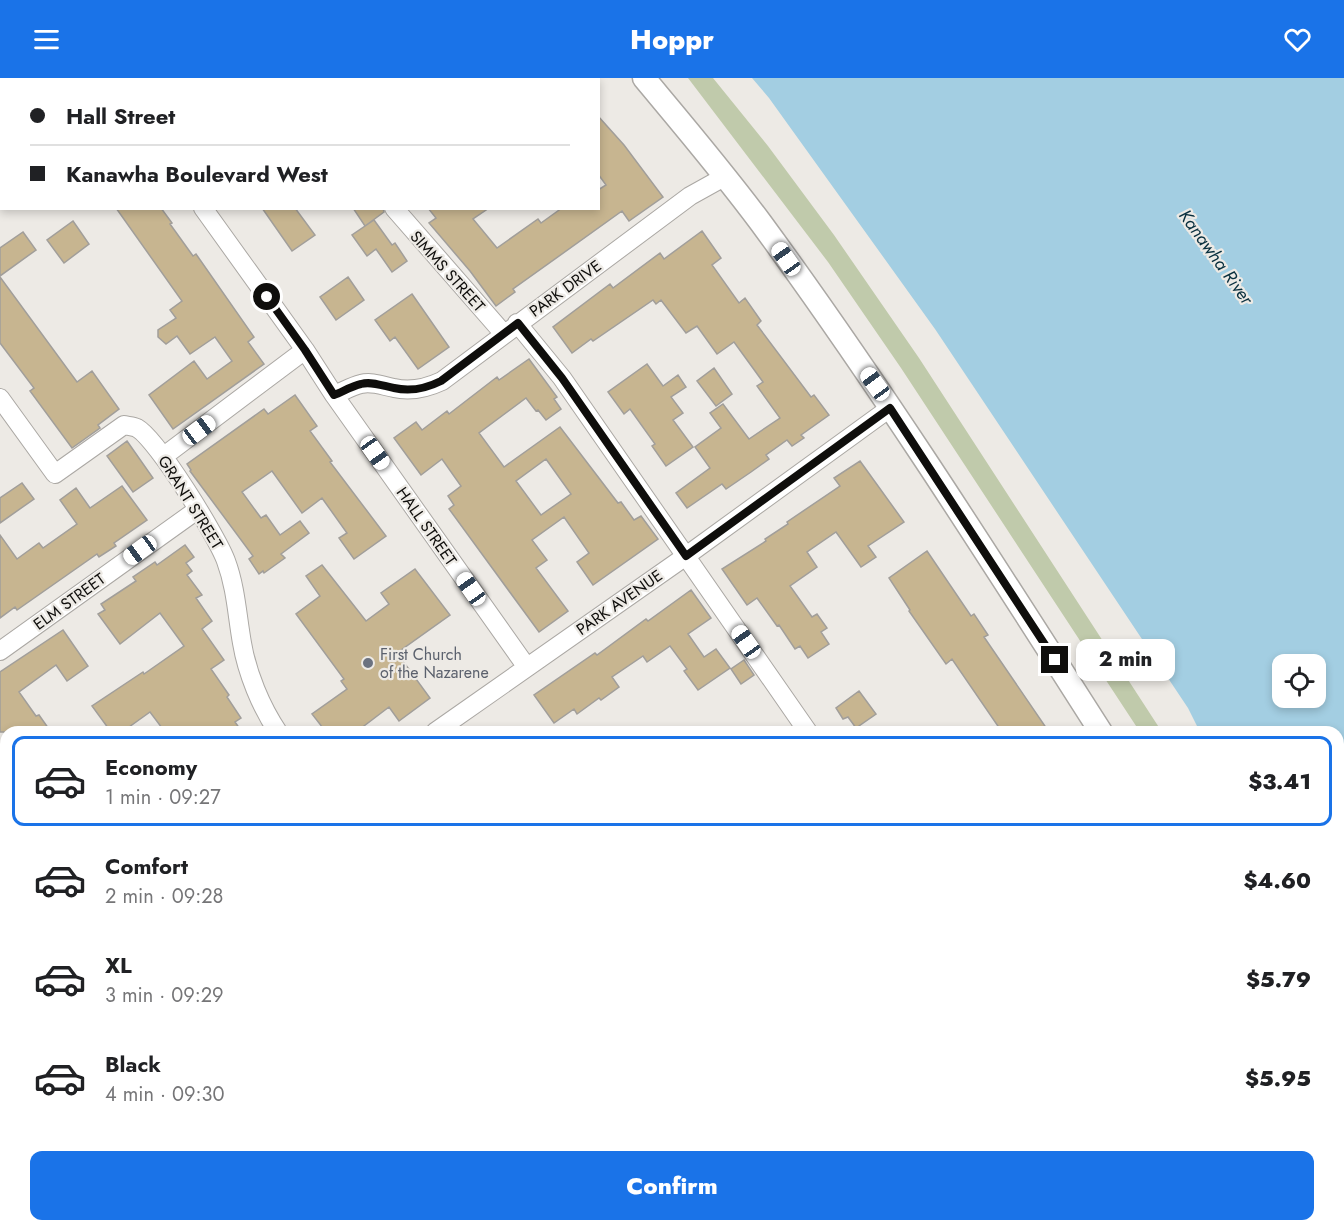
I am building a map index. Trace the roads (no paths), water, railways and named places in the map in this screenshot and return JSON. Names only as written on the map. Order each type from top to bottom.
[{"type":"main road","points":[[645,78],[726,176],[761,223],[890,408],[1097,726]]},
{"type":"street","name":"PARK DRIVE","points":[[334,395],[361,384],[374,383],[397,389],[415,390],[430,387],[441,381],[690,196],[726,176]]},
{"type":"street","name":"HALL STREET","points":[[203,210],[305,350],[334,395],[526,666]]},
{"type":"street","name":"SIMMS STREET","points":[[396,210],[562,378],[804,726]]},
{"type":"street","points":[[164,456],[305,350]]},
{"type":"street","name":"GRANT STREET","points":[[0,398],[55,474],[124,425],[136,427],[164,456],[226,559],[232,579],[242,644],[248,666],[264,708],[274,726]]},
{"type":"street","name":"PARK AVENUE","points":[[443,726],[686,556],[890,408]]},
{"type":"street","name":"ELM STREET","points":[[0,651],[197,510]]},
{"type":"water","name":"Kanawha River","points":[[752,78],[1344,78],[1344,726],[1197,726],[1188,708],[935,329],[769,98]]},
{"type":"place","name":"First Church of the Nazarene","points":[[368,663]]}]
